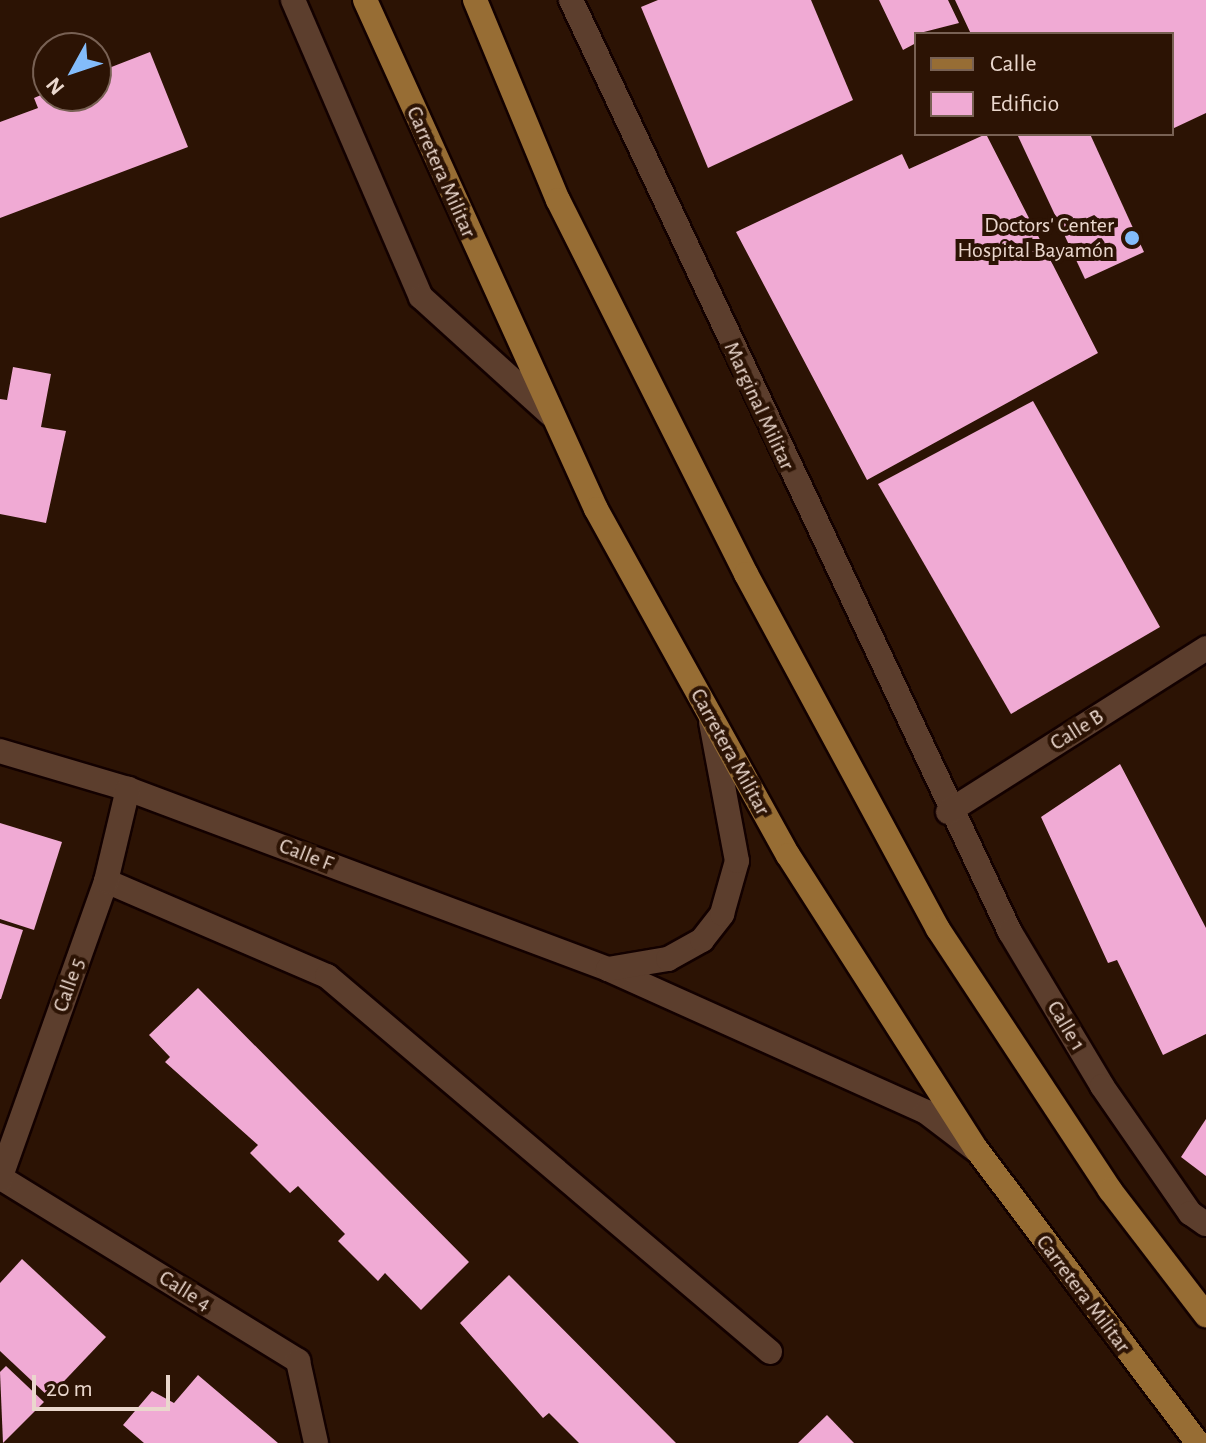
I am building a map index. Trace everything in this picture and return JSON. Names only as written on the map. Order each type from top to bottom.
[{"type":"main road","name":"Carretera Militar","points":[[365,0],[550,414],[710,716],[862,977],[977,1150],[1198,1443]]},
{"type":"main road","points":[[475,0],[558,200],[746,574],[938,929],[1101,1178],[1206,1315]]},
{"type":"street","points":[[293,0],[421,297],[550,414]]},
{"type":"street","name":"Marginal Militar","points":[[571,0],[948,812]]},
{"type":"street","name":"Calle B","points":[[948,812],[1206,648]]},
{"type":"street","points":[[608,969],[668,959],[702,940],[734,886],[737,861],[710,716]]},
{"type":"street","name":"Calle F","points":[[0,751],[128,789],[608,969],[926,1112],[977,1150]]},
{"type":"street","name":"Calle 5","points":[[0,1179],[106,881],[128,789]]},
{"type":"street","name":"Calle 1","points":[[948,812],[1094,1073],[1198,1219],[1206,1237]]},
{"type":"street","points":[[106,881],[327,976],[770,1352]]},
{"type":"street","name":"Calle 4","points":[[0,1179],[298,1361],[316,1443]]},
{"type":"building","points":[[658,0],[811,0],[853,100],[708,168],[641,7]]},
{"type":"building","points":[[879,0],[948,0],[959,23],[914,32],[914,44],[903,50]]},
{"type":"building","points":[[955,0],[1206,0],[1206,113],[1174,128],[1174,32],[970,32]]},
{"type":"building","points":[[150,52],[188,147],[0,218],[0,122],[32,110],[112,112],[112,67]]},
{"type":"building","points":[[987,136],[1098,353],[867,480],[736,232],[902,154],[909,169]]},
{"type":"building","name":"Doctors' Center Hospital Bayamón","points":[[1018,136],[1091,136],[1144,252],[1085,279]]},
{"type":"building","points":[[13,367],[51,374],[41,427],[66,431],[46,523],[0,514],[0,399],[7,400]]},
{"type":"building","points":[[1033,401],[1160,627],[1011,714],[878,484]]},
{"type":"building","points":[[1120,764],[1206,928],[1206,1034],[1163,1055],[1117,960],[1108,963],[1041,817]]},
{"type":"building","points":[[0,823],[62,842],[34,930],[0,919]]},
{"type":"building","points":[[0,923],[23,930],[1,999],[0,999]]},
{"type":"building","points":[[198,988],[469,1262],[421,1310],[385,1273],[378,1281],[338,1241],[345,1234],[298,1186],[290,1193],[250,1153],[258,1145],[165,1062],[170,1057],[149,1035]]},
{"type":"building","points":[[1206,1119],[1206,1176],[1181,1157]]},
{"type":"building","points":[[22,1259],[106,1337],[49,1397],[0,1351],[0,1283]]},
{"type":"building","points":[[509,1275],[676,1443],[579,1443],[549,1413],[543,1418],[460,1323]]},
{"type":"building","points":[[6,1366],[44,1402],[3,1443],[0,1372]]},
{"type":"building","points":[[198,1375],[278,1443],[144,1443],[123,1425],[152,1391],[174,1403]]},
{"type":"building","points":[[827,1415],[854,1443],[798,1443]]},
{"type":"place","name":"Doctors' Center Hospital Bayamón","points":[[1132,238]]}]
